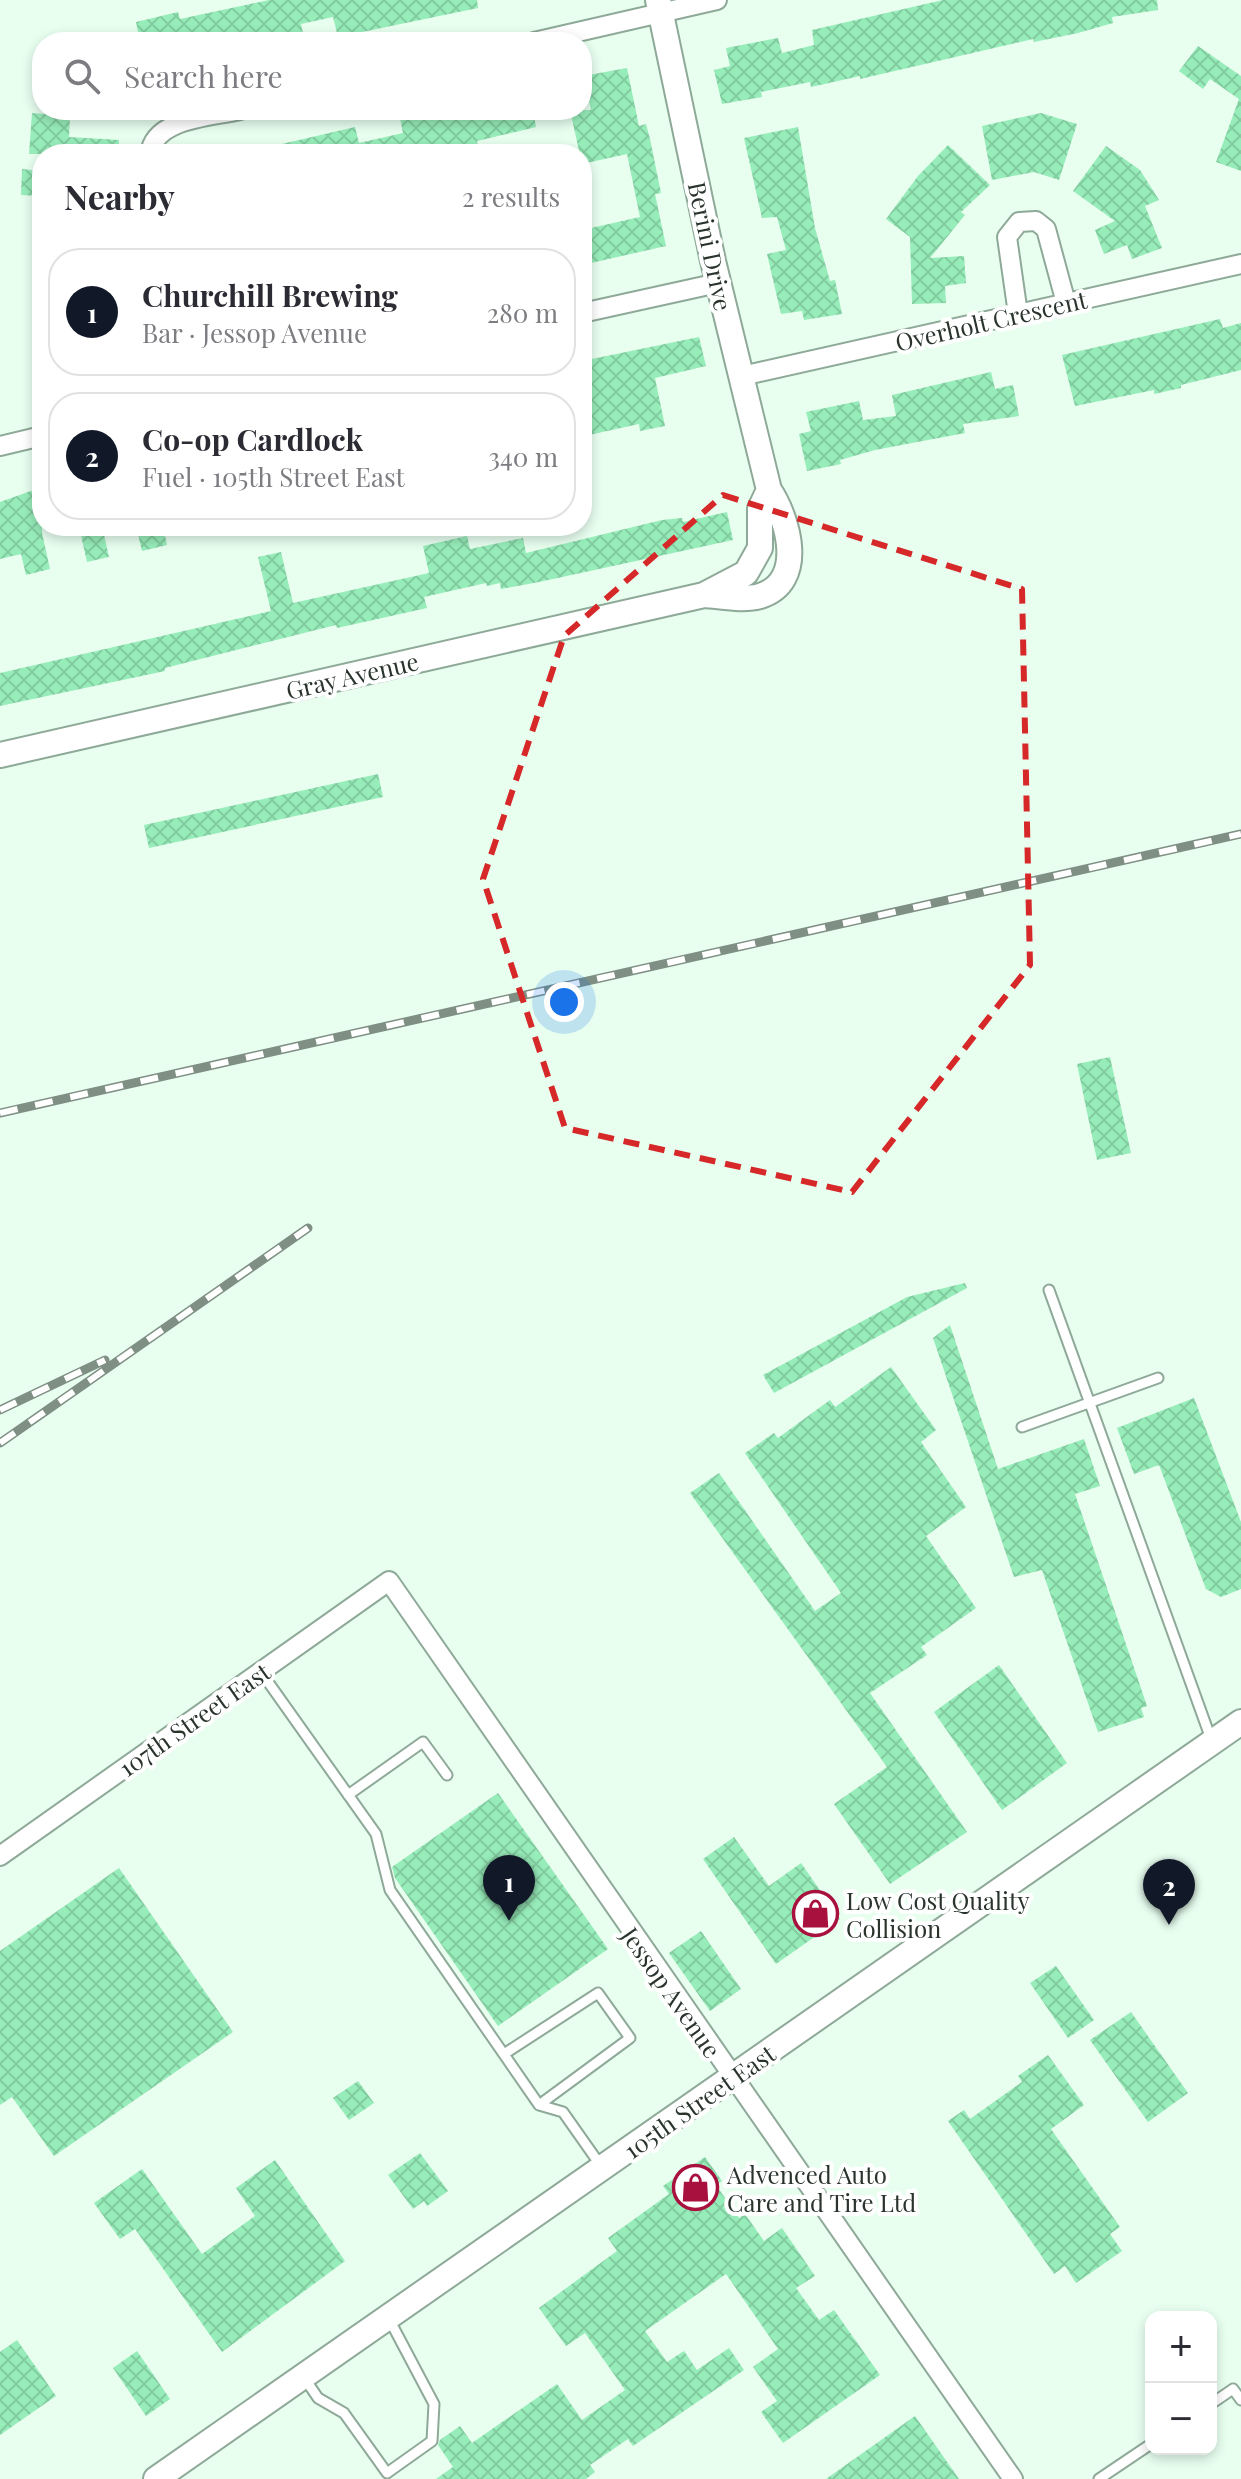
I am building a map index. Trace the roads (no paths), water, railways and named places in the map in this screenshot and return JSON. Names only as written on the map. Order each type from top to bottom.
[{"type":"street","points":[[569,32],[660,6],[717,0]]},
{"type":"street","name":"Berini Drive","points":[[660,6],[718,283],[769,490]]},
{"type":"street","points":[[151,144],[168,127],[198,120]]},
{"type":"street","points":[[1018,314],[1007,237],[1019,222],[1036,221],[1046,229],[1066,303]]},
{"type":"street","name":"Overholt Crescent","points":[[742,376],[1241,264]]},
{"type":"street","points":[[592,311],[718,283]]},
{"type":"street","points":[[0,446],[32,438]]},
{"type":"street","name":"Gray Avenue","points":[[0,755],[704,595],[746,573],[760,548],[760,509],[769,490]]},
{"type":"street","name":"Gray Avenue","points":[[704,595],[756,597],[773,591],[785,575],[789,544],[784,512],[769,490]]},
{"type":"street","name":"107th Street East","points":[[0,1856],[389,1581]]},
{"type":"street","name":"Jessop Avenue","points":[[389,1581],[1013,2479]]},
{"type":"street","name":"105th Street East","points":[[156,2479],[1241,1722]]},
{"type":"lane","points":[[1049,1290],[1213,1742]]},
{"type":"lane","points":[[1022,1427],[1158,1378]]},
{"type":"lane","points":[[261,1672],[376,1834],[390,1890],[539,2105],[563,2112],[602,2168]]},
{"type":"lane","points":[[348,1795],[423,1742],[447,1775]]},
{"type":"lane","points":[[504,2054],[598,1993],[630,2038],[539,2105]]},
{"type":"lane","points":[[303,2376],[318,2398],[344,2413],[387,2473],[432,2441],[434,2404],[388,2317]]},
{"type":"lane","points":[[1217,2400],[1233,2389],[1241,2400]]},
{"type":"lane","points":[[1099,2479],[1145,2448]]},
{"type":"railway","points":[[0,1113],[1241,834]]},
{"type":"railway","points":[[0,1443],[308,1228]]},
{"type":"railway","points":[[0,1410],[105,1360]]},
{"type":"place","name":"Low Cost Quality Collision","points":[[815,1914]]},
{"type":"place","name":"Churchill Brewing","points":[[509,1921]]},
{"type":"place","name":"Co-op Cardlock","points":[[1169,1925]]},
{"type":"place","name":"Advenced Auto Care and Tire Ltd","points":[[696,2188]]}]
